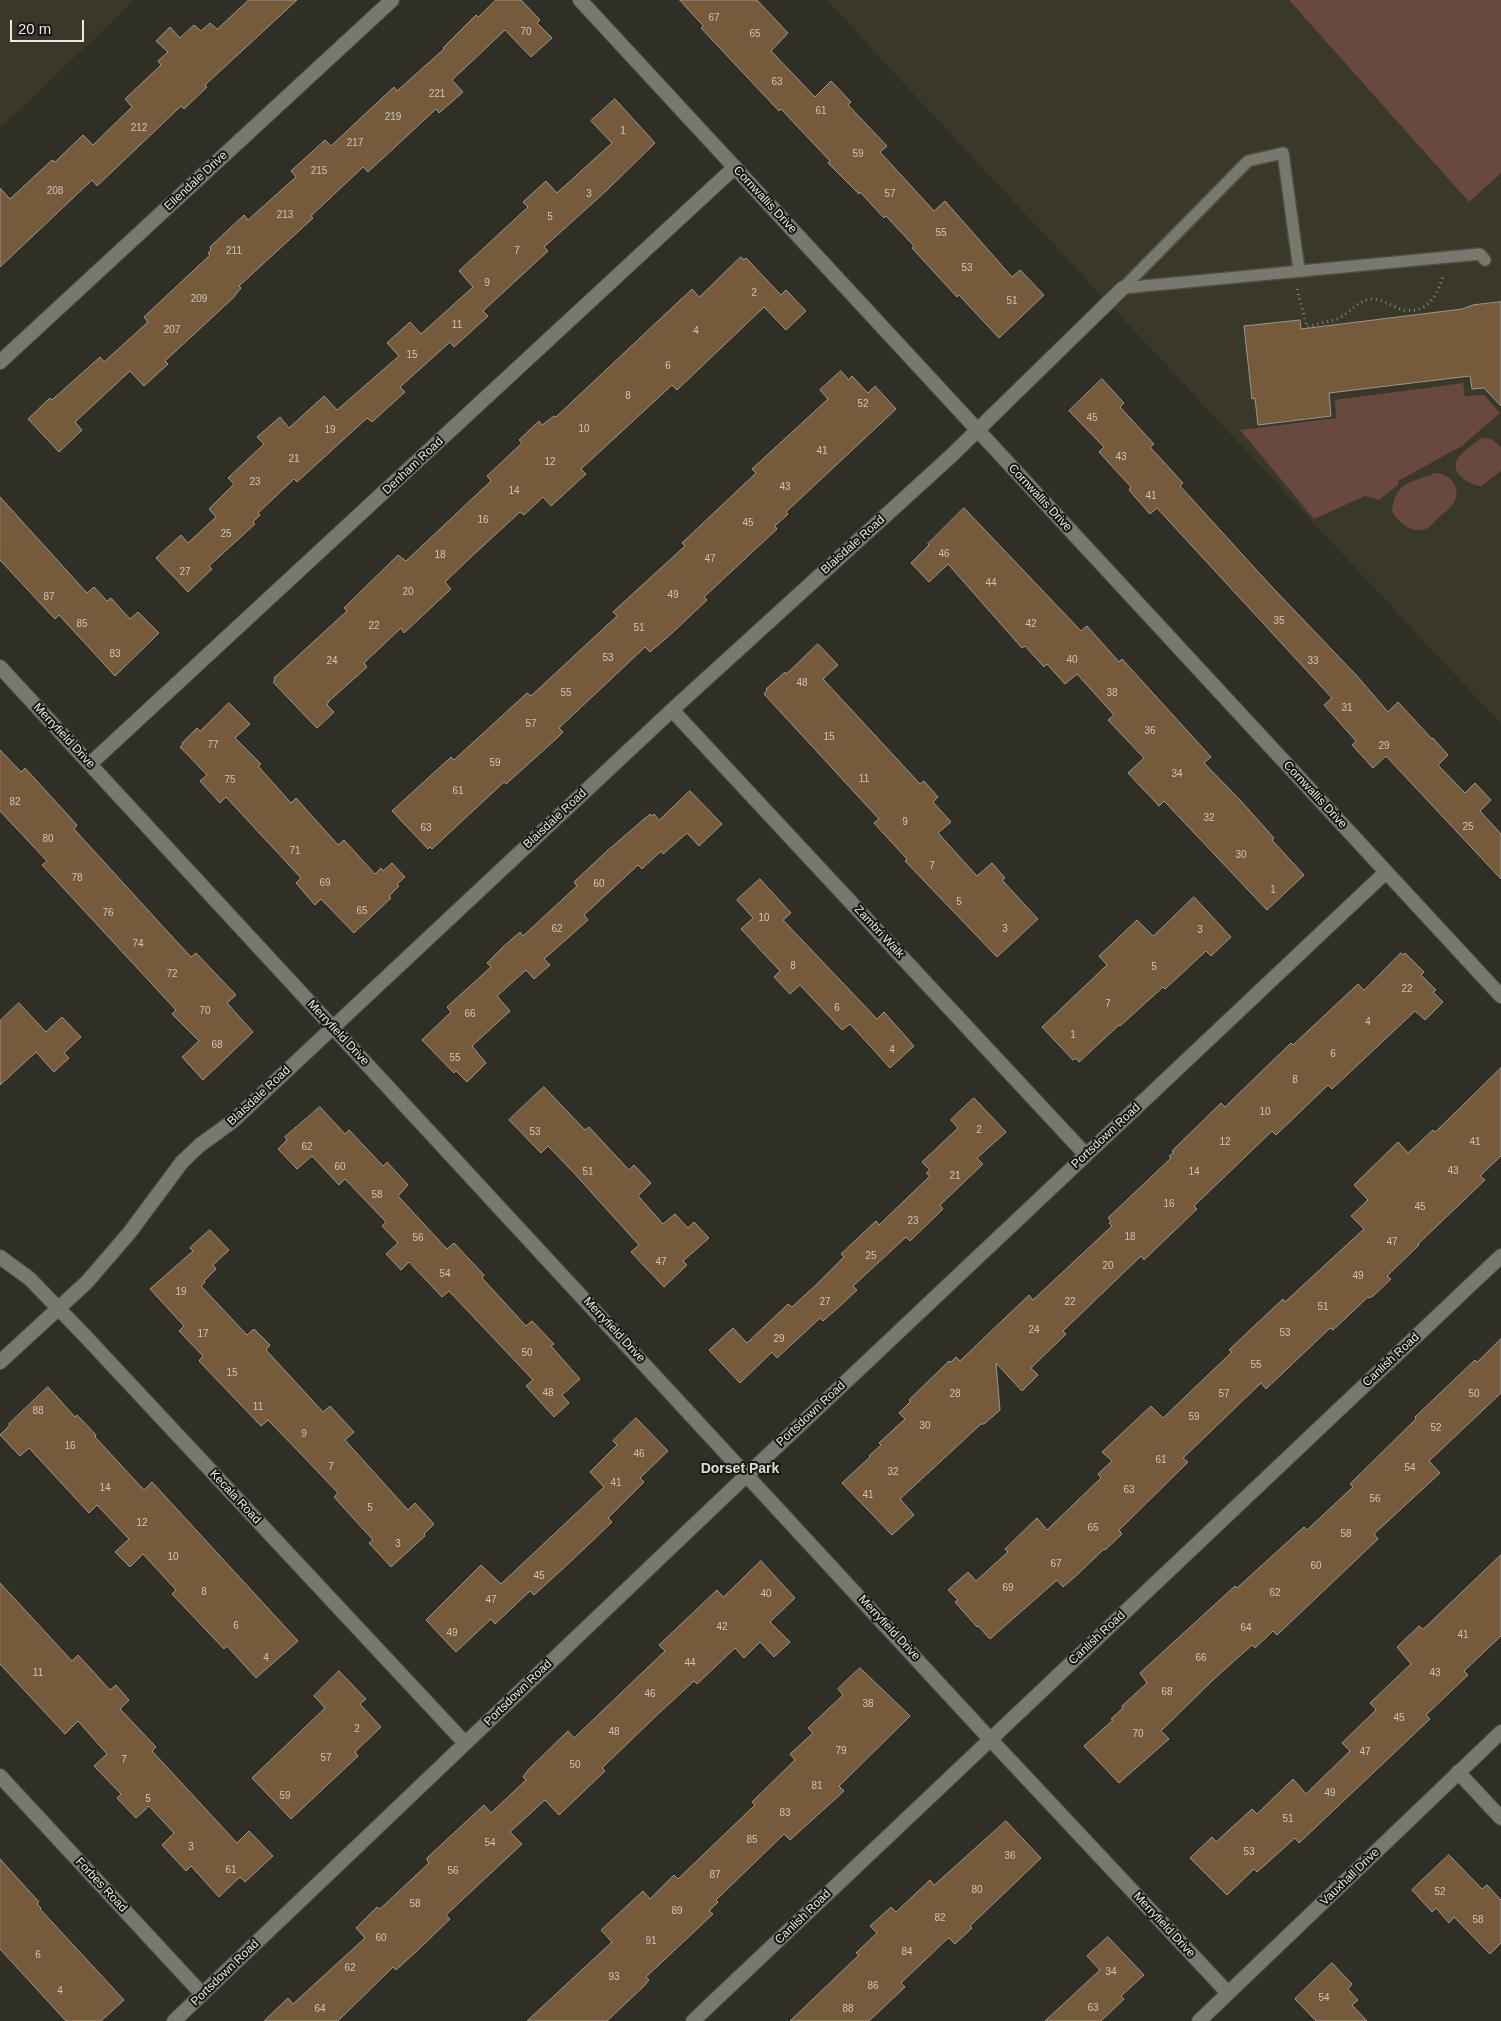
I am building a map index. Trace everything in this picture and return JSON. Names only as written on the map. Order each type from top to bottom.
[{"type":"street","name":"Ellendale Drive","points":[[0,362],[392,0]]},
{"type":"street","name":"Cornwallis Drive","points":[[580,0],[1501,996]]},
{"type":"street","name":"Denham Road","points":[[90,764],[735,167]]},
{"type":"street","name":"Blaisdale Road","points":[[0,1362],[87,1282],[130,1232],[182,1162],[200,1145],[233,1121],[672,710],[951,456],[1123,288]]},
{"type":"street","name":"Merryfield Drive","points":[[0,667],[748,1474],[990,1739],[1228,1993]]},
{"type":"street","name":"Zambri Walk","points":[[672,710],[1086,1155]]},
{"type":"street","name":"Portsdown Road","points":[[174,2021],[748,1474],[1386,872]]},
{"type":"street","name":"Canlish Road","points":[[693,2021],[1501,1256]]},
{"type":"street","name":"Kecala Road","points":[[0,1257],[30,1279],[59,1309],[465,1743]]},
{"type":"street","name":"Vauxhall Drive","points":[[1204,2019],[1228,1993],[1501,1732]]},
{"type":"street","points":[[1458,1772],[1501,1818]]},
{"type":"street","name":"Forbes Road","points":[[0,1776],[202,1994]]},
{"type":"lane","points":[[1123,288],[1248,161],[1283,153],[1296,271]]},
{"type":"lane","points":[[1123,288],[1480,254],[1485,260]]},
{"type":"path","points":[[1296,271],[1307,327],[1339,318],[1360,302],[1371,299],[1405,310],[1426,307],[1432,300],[1442,280],[1448,257]]},
{"type":"shaded area","points":[[0,0],[135,0],[0,128]]},
{"type":"shaded area","points":[[827,0],[1501,0],[1501,724],[919,100]]},
{"type":"shaded area","points":[[1289,0],[1501,0],[1501,173],[1469,202]]},
{"type":"shaded area","points":[[1463,383],[1465,396],[1484,395],[1500,413],[1462,446],[1398,481],[1399,484],[1379,500],[1365,496],[1314,519],[1240,430],[1336,418],[1335,400]]},
{"type":"shaded area","points":[[1481,438],[1492,440],[1501,448],[1501,471],[1481,486],[1461,477],[1456,468],[1456,463],[1466,449]]},
{"type":"shaded area","points":[[1436,473],[1446,476],[1454,483],[1457,493],[1453,504],[1428,528],[1417,530],[1407,527],[1392,512],[1396,495],[1400,489],[1412,481]]},
{"type":"building","points":[[249,0],[297,0],[205,85],[207,87],[184,109],[181,106],[97,186],[92,180],[0,267],[0,188],[10,199],[52,160],[55,162],[83,135],[93,145],[132,107],[125,99],[161,65],[158,61],[168,52],[156,41],[170,27],[180,38],[194,25],[201,31],[210,23],[217,29]]},
{"type":"building","points":[[496,0],[521,0],[540,20],[537,23],[552,38],[531,57],[505,30],[452,80],[463,92],[439,113],[436,109],[368,172],[363,167],[311,216],[313,218],[239,286],[241,288],[233,298],[165,361],[168,364],[144,386],[130,371],[75,422],[82,430],[59,452],[28,419],[50,398],[52,400],[100,357],[104,362],[148,322],[144,317],[210,255],[208,253],[211,250],[210,247],[244,215],[248,220],[296,177],[291,171],[325,140],[331,146],[394,87],[397,91],[444,49],[476,15],[478,17]]},
{"type":"building","points":[[680,0],[757,0],[788,33],[771,51],[815,97],[831,81],[851,102],[848,105],[887,146],[880,152],[934,211],[945,201],[1012,277],[1020,270],[1044,295],[999,338],[959,295],[957,297],[912,248],[914,246],[886,216],[884,218],[860,192],[859,194],[828,163],[830,161],[781,109],[779,111],[701,28],[703,26]]},
{"type":"building","points":[[615,99],[655,143],[606,191],[544,247],[548,251],[483,311],[488,316],[454,347],[450,342],[400,387],[405,392],[372,422],[367,418],[297,482],[294,479],[258,513],[260,515],[253,522],[255,524],[209,566],[212,569],[188,592],[156,558],[181,535],[188,543],[216,517],[209,509],[234,484],[228,478],[264,444],[257,437],[280,417],[289,428],[324,396],[337,410],[399,356],[387,343],[410,322],[421,334],[473,287],[459,271],[528,207],[523,202],[546,181],[557,193],[612,143],[591,121]]},
{"type":"building","points":[[741,257],[744,260],[746,258],[781,295],[786,290],[806,311],[786,330],[764,307],[677,390],[672,385],[581,469],[586,474],[551,506],[543,497],[524,515],[520,512],[445,582],[451,589],[404,633],[401,628],[364,663],[367,667],[329,701],[327,705],[334,712],[317,728],[273,682],[274,678],[347,611],[344,608],[398,555],[406,561],[491,481],[487,476],[522,443],[519,440],[539,421],[542,425],[554,416],[556,417],[692,289],[699,297]]},
{"type":"building","points":[[1501,302],[1501,406],[1484,388],[1472,389],[1470,376],[1329,393],[1331,416],[1258,425],[1255,398],[1252,399],[1244,326],[1300,320],[1301,329],[1462,309],[1473,305]]},
{"type":"building","points":[[841,371],[849,380],[852,376],[868,393],[875,386],[896,409],[786,512],[788,514],[775,526],[777,529],[704,597],[707,600],[671,634],[650,652],[645,647],[559,728],[563,732],[557,738],[506,784],[504,782],[432,849],[430,847],[428,849],[392,811],[451,757],[454,760],[527,693],[531,696],[617,616],[613,612],[685,546],[682,543],[756,473],[752,469],[828,399],[820,390]]},
{"type":"building","points":[[1102,379],[1124,403],[1120,407],[1154,444],[1150,447],[1183,483],[1180,486],[1272,587],[1357,676],[1388,712],[1398,702],[1433,738],[1448,755],[1438,765],[1465,793],[1475,783],[1491,800],[1480,811],[1501,834],[1501,879],[1386,756],[1373,768],[1352,745],[1356,741],[1324,705],[1332,698],[1157,508],[1150,514],[1129,490],[1131,487],[1099,452],[1104,447],[1069,411]]},
{"type":"building","points":[[0,497],[87,593],[94,587],[107,601],[111,598],[130,619],[138,612],[159,633],[115,676],[59,615],[55,619],[0,560]]},
{"type":"building","points":[[964,508],[1081,631],[1087,626],[1119,662],[1122,659],[1211,757],[1204,763],[1274,838],[1272,840],[1304,875],[1267,910],[1164,801],[1159,806],[1128,773],[1144,758],[1108,720],[1114,715],[1077,674],[1065,684],[1047,664],[1044,667],[1025,646],[1022,648],[948,564],[929,582],[911,563]]},
{"type":"building","points":[[818,644],[838,665],[823,679],[920,784],[924,781],[938,797],[933,802],[951,822],[938,833],[977,876],[992,863],[1005,878],[1002,880],[1038,919],[997,957],[905,861],[907,859],[874,823],[879,819],[764,694],[766,689],[785,672],[786,674]]},
{"type":"building","points":[[229,703],[250,724],[235,738],[261,764],[258,766],[291,803],[296,798],[338,845],[344,840],[375,874],[381,868],[383,871],[392,863],[405,877],[397,884],[399,886],[389,896],[391,898],[354,933],[321,899],[315,905],[296,883],[301,878],[226,797],[220,803],[200,781],[207,775],[180,747],[197,728],[200,731]]},
{"type":"building","points":[[0,750],[21,772],[25,768],[77,825],[74,829],[191,957],[196,953],[236,995],[227,1003],[253,1032],[203,1080],[182,1057],[199,1041],[172,1014],[176,1010],[42,865],[47,861],[0,811]]},
{"type":"building","points":[[690,791],[722,824],[699,846],[687,833],[663,854],[661,851],[642,869],[638,865],[584,915],[588,920],[544,959],[550,965],[534,979],[526,970],[497,996],[510,1011],[472,1046],[486,1063],[467,1082],[456,1071],[454,1073],[422,1040],[451,1012],[447,1007],[491,967],[487,963],[503,947],[520,932],[523,936],[577,886],[574,882],[607,851],[650,814],[651,816],[654,814],[659,820]]},
{"type":"building","points":[[760,879],[791,913],[783,920],[877,1019],[884,1012],[914,1046],[890,1068],[850,1024],[842,1030],[800,985],[790,994],[774,977],[780,971],[741,929],[753,918],[737,900]]},
{"type":"building","points":[[1194,897],[1231,937],[1211,956],[1206,951],[1165,989],[1163,987],[1079,1062],[1076,1058],[1073,1060],[1042,1027],[1107,965],[1099,956],[1137,920],[1153,936]]},
{"type":"building","points":[[1401,953],[1403,955],[1405,953],[1424,972],[1421,975],[1436,990],[1433,992],[1443,1002],[1425,1020],[1415,1011],[1332,1089],[1328,1085],[1276,1135],[1272,1131],[1194,1206],[1197,1209],[1144,1260],[1141,1256],[1063,1331],[1066,1334],[1031,1368],[1038,1375],[1022,1391],[996,1363],[1000,1410],[984,1424],[981,1424],[900,1499],[914,1515],[892,1535],[842,1483],[870,1457],[881,1445],[879,1443],[905,1419],[899,1413],[911,1401],[909,1400],[949,1361],[951,1362],[956,1357],[960,1361],[1029,1295],[1033,1300],[1112,1226],[1108,1218],[1171,1158],[1169,1156],[1174,1152],[1172,1151],[1221,1103],[1225,1107],[1291,1043],[1293,1045],[1358,984],[1364,990]]},
{"type":"building","points":[[19,1003],[46,1032],[62,1017],[81,1037],[64,1053],[69,1058],[54,1072],[36,1052],[0,1085],[0,1021]]},
{"type":"building","points":[[1501,1068],[1501,1156],[1480,1176],[1485,1180],[1387,1276],[1391,1279],[1373,1296],[1368,1297],[1333,1330],[1330,1328],[1266,1389],[1261,1383],[1183,1458],[1188,1462],[1119,1530],[1122,1534],[1105,1550],[1063,1587],[1057,1580],[990,1639],[955,1602],[958,1600],[948,1590],[968,1572],[976,1581],[1008,1552],[1005,1549],[1037,1518],[1047,1530],[1101,1478],[1098,1474],[1112,1461],[1102,1452],[1151,1406],[1163,1418],[1232,1352],[1229,1350],[1250,1330],[1283,1299],[1285,1302],[1364,1229],[1351,1216],[1368,1200],[1354,1185],[1398,1142],[1408,1153],[1433,1130],[1435,1132]]},
{"type":"building","points":[[544,1087],[585,1130],[589,1127],[629,1170],[634,1165],[651,1183],[638,1196],[663,1224],[675,1214],[688,1228],[694,1222],[709,1238],[683,1261],[687,1265],[664,1287],[631,1252],[639,1245],[573,1172],[548,1146],[541,1153],[509,1120]]},
{"type":"building","points":[[974,1098],[1006,1132],[977,1158],[983,1164],[940,1205],[943,1209],[910,1241],[906,1237],[853,1286],[857,1290],[840,1306],[823,1321],[820,1318],[777,1358],[772,1352],[740,1383],[709,1350],[733,1328],[747,1343],[788,1304],[792,1307],[817,1284],[844,1257],[841,1254],[876,1221],[879,1225],[930,1176],[926,1173],[930,1170],[922,1162],[958,1128],[951,1120]]},
{"type":"building","points":[[320,1107],[345,1134],[349,1130],[383,1166],[387,1162],[408,1185],[398,1196],[447,1249],[454,1243],[484,1275],[482,1278],[526,1326],[532,1321],[554,1344],[551,1346],[580,1379],[562,1395],[569,1403],[554,1417],[526,1386],[533,1380],[449,1291],[442,1297],[409,1262],[401,1270],[386,1254],[398,1243],[382,1226],[386,1222],[345,1179],[339,1185],[312,1156],[297,1169],[278,1149],[287,1140],[285,1137]]},
{"type":"building","points":[[210,1230],[229,1250],[213,1265],[216,1269],[201,1286],[247,1335],[254,1329],[270,1345],[266,1350],[323,1412],[330,1406],[354,1432],[345,1440],[408,1510],[415,1503],[434,1524],[424,1534],[425,1536],[391,1567],[369,1543],[373,1540],[334,1497],[338,1493],[268,1420],[261,1426],[199,1361],[203,1356],[179,1331],[184,1326],[150,1289],[193,1251],[190,1248]]},
{"type":"building","points":[[1501,1339],[1501,1393],[1429,1461],[1440,1473],[1374,1534],[1378,1539],[1277,1635],[1273,1631],[1255,1648],[1252,1645],[1214,1679],[1161,1731],[1169,1739],[1119,1783],[1084,1746],[1113,1720],[1111,1719],[1123,1708],[1122,1706],[1147,1683],[1140,1673],[1235,1586],[1237,1588],[1304,1527],[1307,1530],[1353,1487],[1350,1484],[1416,1419],[1415,1417],[1475,1360],[1477,1362]]},
{"type":"building","points":[[48,1387],[75,1417],[77,1415],[96,1435],[95,1437],[144,1490],[152,1482],[298,1641],[256,1678],[227,1646],[224,1649],[172,1594],[176,1590],[143,1554],[130,1567],[115,1552],[129,1539],[97,1505],[89,1513],[29,1448],[20,1456],[0,1435]]},
{"type":"building","points":[[636,1418],[668,1451],[640,1478],[644,1482],[608,1518],[612,1522],[568,1564],[534,1595],[530,1591],[495,1624],[491,1619],[456,1652],[426,1620],[481,1565],[501,1584],[604,1487],[590,1472],[617,1445],[613,1441]]},
{"type":"building","points":[[1501,1555],[1501,1636],[1464,1671],[1468,1675],[1426,1715],[1430,1719],[1299,1843],[1295,1838],[1257,1872],[1254,1869],[1227,1895],[1190,1858],[1212,1837],[1216,1842],[1252,1809],[1257,1814],[1293,1779],[1306,1794],[1350,1751],[1342,1743],[1376,1710],[1370,1703],[1411,1664],[1397,1647],[1419,1626],[1423,1629]]},
{"type":"building","points":[[761,1561],[795,1598],[770,1622],[790,1642],[774,1657],[760,1642],[744,1658],[735,1648],[697,1684],[694,1681],[657,1715],[602,1768],[605,1771],[559,1815],[545,1800],[510,1832],[522,1844],[446,1915],[450,1919],[418,1950],[396,1970],[393,1967],[338,2021],[264,2021],[288,1998],[293,2004],[365,1938],[356,1928],[377,1907],[380,1909],[429,1863],[427,1858],[484,1805],[491,1813],[526,1780],[523,1777],[528,1770],[568,1731],[574,1738],[665,1651],[659,1645],[717,1590],[723,1597]]},
{"type":"building","points":[[0,1583],[72,1661],[78,1655],[110,1690],[116,1685],[129,1700],[120,1709],[156,1747],[152,1751],[237,1843],[249,1831],[273,1856],[245,1882],[240,1877],[219,1897],[191,1866],[186,1871],[162,1845],[174,1833],[149,1806],[136,1818],[117,1798],[121,1794],[94,1766],[107,1754],[78,1721],[65,1734],[0,1664]]},
{"type":"building","points":[[860,1668],[910,1716],[839,1786],[844,1791],[790,1840],[784,1834],[716,1900],[718,1902],[709,1911],[713,1914],[646,1977],[649,1980],[643,1987],[607,2021],[527,2021],[612,1942],[601,1930],[643,1891],[650,1899],[674,1875],[678,1879],[755,1805],[752,1802],[795,1760],[790,1754],[813,1733],[808,1728],[843,1695],[838,1689]]},
{"type":"building","points":[[339,1671],[366,1699],[360,1704],[381,1727],[355,1752],[358,1756],[291,1819],[252,1778],[325,1708],[314,1696]]},
{"type":"building","points":[[1006,1821],[1041,1858],[970,1926],[972,1928],[955,1944],[949,1938],[947,1939],[901,1983],[905,1987],[869,2021],[790,2021],[859,1955],[856,1953],[877,1933],[870,1926],[891,1907],[896,1912],[930,1880],[934,1885]]},
{"type":"building","points":[[1449,1855],[1482,1889],[1487,1885],[1501,1900],[1501,1943],[1490,1954],[1454,1917],[1449,1923],[1436,1908],[1432,1912],[1412,1890]]},
{"type":"building","points":[[0,1859],[39,1902],[37,1904],[40,1909],[124,2000],[101,2021],[66,2021],[0,1949]]},
{"type":"building","points":[[1108,1937],[1144,1975],[1121,1996],[1124,1999],[1101,2021],[1045,2021],[1100,1970],[1087,1956]]},
{"type":"building","points":[[1332,1963],[1352,1984],[1348,1989],[1358,2000],[1352,2005],[1367,2021],[1316,2021],[1295,1999]]},
{"type":"district","name":"Dorset Park","points":[[740,1469]]}]
